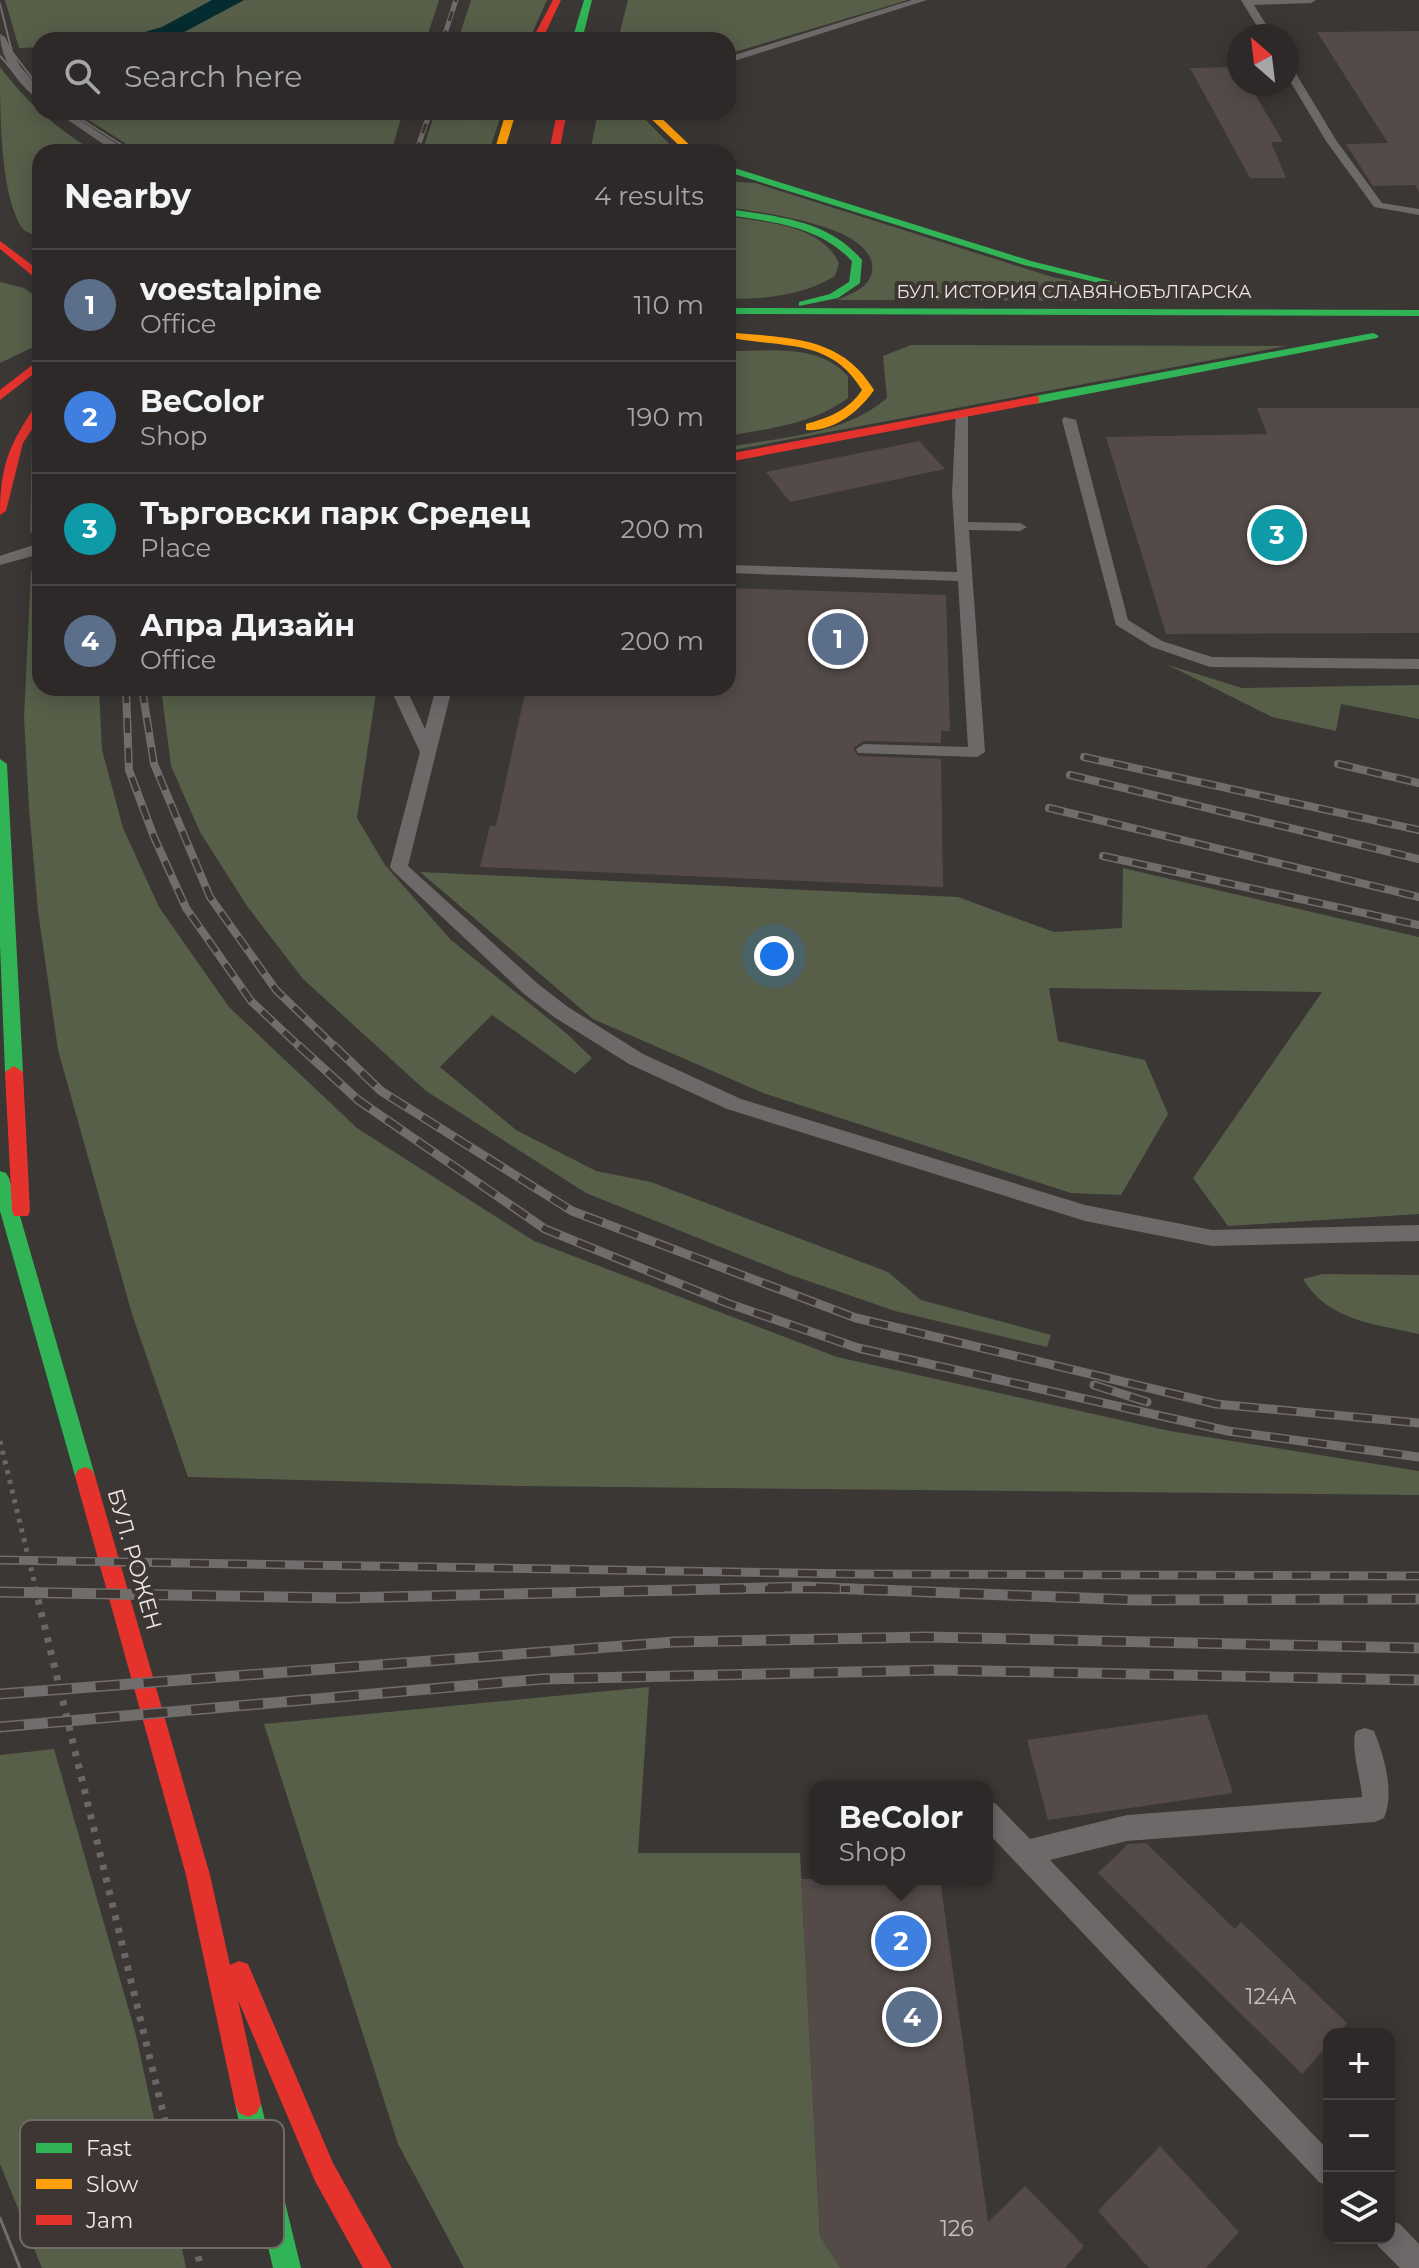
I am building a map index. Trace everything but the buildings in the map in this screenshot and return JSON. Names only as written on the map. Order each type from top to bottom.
[{"type":"main road","points":[[541,32],[557,0]]},
{"type":"main road","points":[[579,32],[588,0]]},
{"type":"main road","points":[[501,144],[509,120]]},
{"type":"main road","points":[[556,144],[560,120]]},
{"type":"main road","points":[[658,120],[683,144]]},
{"type":"main road","points":[[736,172],[1028,263],[1122,287],[1253,312]]},
{"type":"main road","points":[[736,178],[749,177]]},
{"type":"main road","points":[[736,213],[791,223],[825,234],[849,248],[859,264],[857,277],[841,293],[812,302],[754,311]]},
{"type":"main road","points":[[0,244],[32,269]]},
{"type":"main road","points":[[0,269],[32,274]]},
{"type":"main road","name":"БУЛ. ИСТОРИЯ СЛАВЯНОБЪЛГАРСКА","points":[[736,311],[1419,313]]},
{"type":"main road","points":[[736,336],[832,336]]},
{"type":"main road","points":[[736,456],[1381,336],[1278,336]]},
{"type":"main road","points":[[736,337],[832,352],[860,369],[868,390],[851,411],[829,422],[736,440]]},
{"type":"main road","points":[[0,378],[32,368]]},
{"type":"main road","points":[[0,396],[32,371]]},
{"type":"main road","points":[[0,511],[16,442],[32,417]]},
{"type":"main road","name":"БУЛ. РОЖЕН","points":[[0,764],[23,1257]]},
{"type":"main road","name":"БУЛ. РОЖЕН","points":[[0,1178],[198,1875],[253,2120]]},
{"type":"main road","name":"БУЛ. РОЖЕН","points":[[0,1216],[23,1257]]},
{"type":"main road","name":"БУЛ. РОЖЕН","points":[[198,1875],[307,2133],[357,2235],[378,2268]]},
{"type":"main road","name":"БУЛ. РОЖЕН","points":[[282,2248],[287,2268]]},
{"type":"lane","points":[[736,58],[922,0]]},
{"type":"lane","points":[[1247,1],[1311,0]]},
{"type":"lane","points":[[1247,1],[1261,24]]},
{"type":"lane","points":[[0,39],[15,67],[32,87]]},
{"type":"lane","points":[[1299,87],[1331,141],[1378,205],[1419,212]]},
{"type":"lane","points":[[73,120],[111,144]]},
{"type":"lane","points":[[864,749],[977,752],[959,494],[961,414]]},
{"type":"lane","points":[[1069,420],[1121,622],[1157,644],[1210,662],[1419,664]]},
{"type":"lane","points":[[962,526],[1020,527]]},
{"type":"lane","points":[[0,561],[32,551]]},
{"type":"lane","points":[[736,569],[966,577]]},
{"type":"lane","points":[[402,696],[428,752]]},
{"type":"lane","points":[[442,696],[399,867],[531,989],[614,1046],[683,1083],[788,1122],[1085,1213],[1212,1238],[1419,1233]]},
{"type":"lane","points":[[1025,1853],[1127,1828],[1375,1809],[1374,1776],[1365,1740]]},
{"type":"lane","points":[[993,1819],[1323,2166]]},
{"type":"lane","points":[[1395,2241],[1419,2266]]},
{"type":"path","points":[[0,1441],[166,2120]]},
{"type":"path","points":[[196,2248],[201,2268]]},
{"type":"green space","points":[[5,0],[212,0],[148,32],[32,32],[32,47],[19,48]]},
{"type":"green space","points":[[244,0],[439,0],[429,32],[184,32]]},
{"type":"green space","points":[[471,0],[547,0],[533,32],[461,32]]},
{"type":"green space","points":[[628,0],[908,0],[736,52],[736,32],[620,32]]},
{"type":"green space","points":[[0,67],[32,104],[32,120],[50,120],[83,144],[32,144],[32,234],[23,229],[10,196],[0,106]]},
{"type":"green space","points":[[89,120],[401,120],[393,144],[126,144]]},
{"type":"green space","points":[[432,120],[499,120],[492,144],[425,144]]},
{"type":"green space","points":[[596,120],[646,120],[669,144],[592,144]]},
{"type":"green space","points":[[736,182],[755,183],[1052,277],[1172,301],[837,300],[862,287],[870,278],[872,264],[865,250],[832,230],[786,217],[736,208]]},
{"type":"green space","points":[[736,217],[806,233],[830,250],[839,263],[835,276],[822,283],[783,295],[736,299]]},
{"type":"green space","points":[[0,282],[24,288],[32,294],[32,348],[0,363]]},
{"type":"green space","points":[[911,345],[1286,346],[736,449],[736,446],[812,433],[852,420],[870,410],[887,398],[883,356]]},
{"type":"green space","points":[[776,350],[808,354],[836,365],[848,376],[848,398],[821,414],[736,434],[736,351]]},
{"type":"green space","points":[[32,444],[32,532],[30,533]]},
{"type":"green space","points":[[31,571],[32,696],[99,696],[102,750],[123,828],[159,907],[229,1007],[357,1128],[534,1241],[837,1357],[1170,1431],[1419,1471],[1419,1495],[520,1486],[188,1477],[132,1314],[58,1050],[38,911],[29,808],[24,718]]},
{"type":"green space","points":[[1168,665],[1242,688],[1419,685],[1419,719],[1341,704],[1336,731],[1272,717]]},
{"type":"green space","points":[[162,696],[376,696],[357,818],[385,865],[451,940],[566,1033],[592,1058],[575,1074],[492,1015],[440,1067],[516,1130],[596,1171],[651,1182],[888,1272],[921,1300],[1051,1335],[1047,1347],[895,1311],[788,1274],[586,1193],[426,1091],[303,979],[247,906],[200,832],[171,766]]},
{"type":"green space","points":[[1123,868],[1419,937],[1419,1214],[1228,1226],[1193,1178],[1322,992],[1049,988],[1058,1041],[1145,1060],[1168,1114],[1121,1195],[1071,1193],[763,1093],[593,1019],[420,872],[958,897],[1054,932],[1122,928]]},
{"type":"green space","points":[[1323,1274],[1419,1275],[1419,1334],[1354,1318],[1325,1304],[1303,1279]]},
{"type":"green space","points":[[649,1687],[638,1853],[800,1853],[820,2236],[841,2268],[464,2268],[398,2144],[264,1724]]},
{"type":"green space","points":[[54,1749],[136,2035],[154,2120],[20,2120],[20,2214],[0,2164],[0,1755]]},
{"type":"green space","points":[[34,2248],[182,2248],[186,2268],[42,2268]]},
{"type":"water","points":[[212,0],[244,0],[184,32],[145,32],[162,27]]},
{"type":"tram line","points":[[0,4],[12,52],[32,78]]},
{"type":"tram line","points":[[0,56],[32,93]]},
{"type":"tram line","points":[[83,120],[120,144]]},
{"type":"tram line","points":[[0,557],[32,547]]},
{"type":"tram line","points":[[0,2218],[20,2268]]},
{"type":"railway","points":[[446,32],[456,0]]},
{"type":"railway","points":[[419,144],[427,120]]},
{"type":"railway","points":[[126,696],[129,770],[154,837],[186,908],[251,1001],[301,1048]]},
{"type":"railway","points":[[143,696],[154,764],[210,897],[276,990],[336,1048]]},
{"type":"railway","points":[[1084,757],[1419,830]]},
{"type":"railway","points":[[1338,764],[1419,783]]},
{"type":"railway","points":[[1070,775],[1419,859]]},
{"type":"railway","points":[[1049,808],[1419,897]]},
{"type":"railway","points":[[1103,856],[1419,925]]},
{"type":"railway","points":[[299,1046],[358,1100],[545,1229],[727,1303],[858,1348],[1228,1431],[1419,1457]]},
{"type":"railway","points":[[334,1046],[381,1091],[572,1211],[856,1318],[1216,1404],[1419,1423]]},
{"type":"railway","points":[[1094,1385],[1147,1402]]},
{"type":"railway","points":[[0,1560],[854,1574],[1419,1576]]},
{"type":"railway","points":[[0,1592],[344,1598],[803,1587],[1134,1600],[1419,1599]]},
{"type":"railway","points":[[727,1589],[850,1589]]},
{"type":"railway","points":[[0,1694],[674,1642],[926,1637],[1419,1648]]},
{"type":"railway","points":[[0,1727],[542,1679],[938,1670],[1419,1680]]},
{"type":"traffic: fast","points":[[579,32],[588,0]]},
{"type":"traffic: fast","points":[[736,172],[1028,263],[1157,294]]},
{"type":"traffic: fast","points":[[736,213],[815,230],[831,238],[857,260],[854,283],[834,296],[803,304]]},
{"type":"traffic: fast","points":[[736,311],[1419,313]]},
{"type":"traffic: fast","points":[[1035,400],[1373,336]]},
{"type":"traffic: fast","points":[[0,764],[14,1072]]},
{"type":"traffic: fast","points":[[0,1178],[85,1476]]},
{"type":"traffic: fast","points":[[248,2104],[252,2120]]},
{"type":"traffic: fast","points":[[282,2248],[287,2268]]},
{"type":"traffic: slow","points":[[501,144],[509,120]]},
{"type":"traffic: slow","points":[[658,120],[683,144]]},
{"type":"traffic: slow","points":[[736,336],[812,346],[845,361],[858,373],[868,390],[857,405],[835,419],[810,427]]},
{"type":"traffic: jam","points":[[541,32],[557,0]]},
{"type":"traffic: jam","points":[[556,144],[560,120]]},
{"type":"traffic: jam","points":[[0,244],[32,270]]},
{"type":"traffic: jam","points":[[0,396],[32,370]]},
{"type":"traffic: jam","points":[[736,456],[1035,400]]},
{"type":"traffic: jam","points":[[0,511],[17,443],[32,420]]},
{"type":"traffic: jam","points":[[14,1072],[21,1211]]},
{"type":"traffic: jam","points":[[85,1476],[198,1875],[248,2104]]},
{"type":"traffic: jam","points":[[239,1973],[324,2172],[378,2268]]},
{"type":"place","name":"Търговски парк Средец","points":[[1277,535]]},
{"type":"place","name":"voestalpine","points":[[838,639]]},
{"type":"place","name":"BeColor","points":[[901,1941]]},
{"type":"place","name":"Апра Дизайн","points":[[912,2017]]}]
